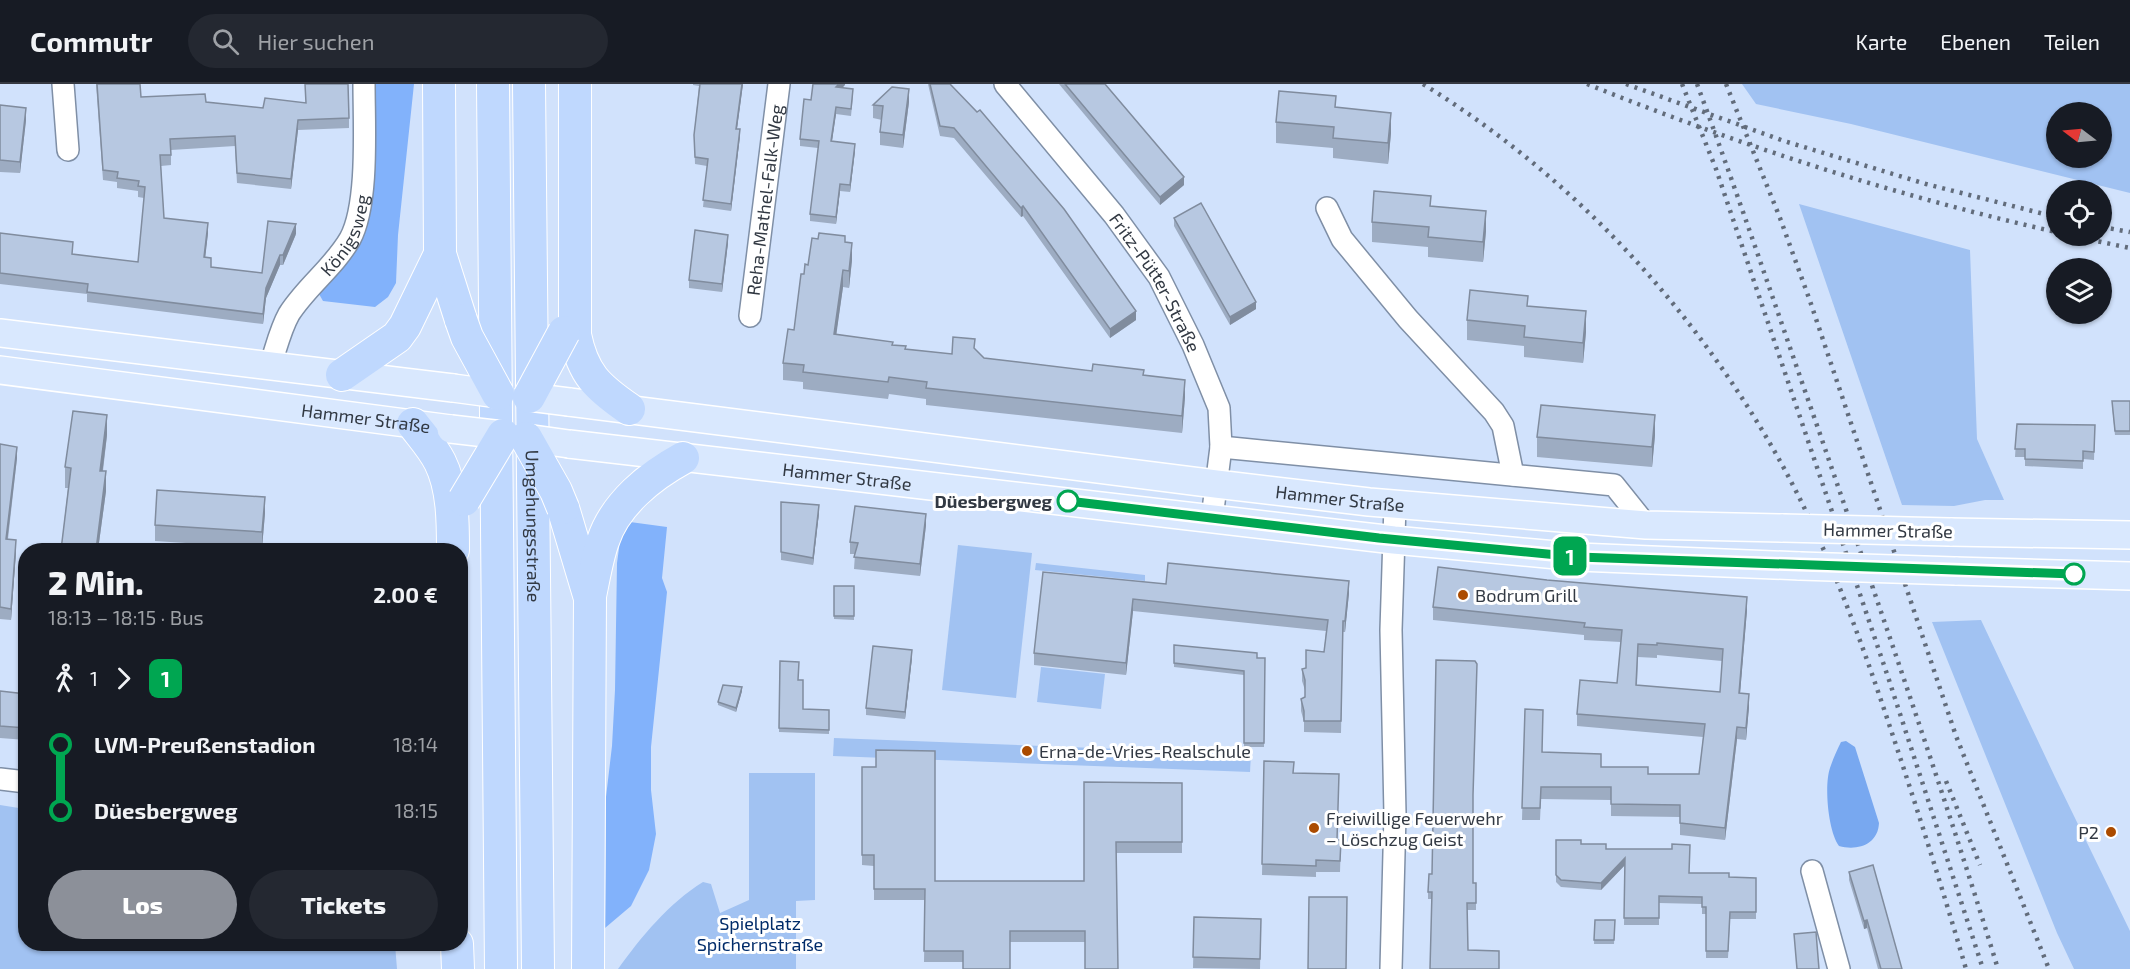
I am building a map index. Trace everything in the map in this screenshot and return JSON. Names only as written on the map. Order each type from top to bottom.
[{"type":"highway","points":[[439,84],[440,255],[467,337],[556,490],[590,596]]},
{"type":"highway","name":"Umgehungsstraße","points":[[493,84],[501,969]]},
{"type":"highway","name":"Umgehungsstraße","points":[[529,84],[538,969]]},
{"type":"highway","points":[[575,84],[575,335],[579,357],[592,378],[629,409]]},
{"type":"highway","points":[[342,375],[397,337],[405,327],[440,255]]},
{"type":"highway","points":[[457,525],[514,417],[564,332],[576,301]]},
{"type":"highway","points":[[413,424],[440,464],[457,525]]},
{"type":"highway","points":[[588,969],[590,596],[604,539],[618,513],[652,477],[683,458]]},
{"type":"highway","points":[[458,951],[458,969]]},
{"type":"main road","name":"Hammer Straße","points":[[0,333],[453,388],[569,444],[1394,540],[1578,557],[2130,576]]},
{"type":"main road","name":"Hammer Straße","points":[[0,370],[451,429],[514,417],[569,402],[1395,505],[1646,525],[2130,535]]},
{"type":"street","points":[[63,84],[68,150]]},
{"type":"street","name":"Königsweg","points":[[270,366],[289,315],[329,268],[356,226],[361,201],[364,84]]},
{"type":"street","name":"Reha-Mathel-Falk-Weg","points":[[750,316],[778,84]]},
{"type":"street","name":"Fritz-Pütter-Straße","points":[[1005,84],[1114,214],[1159,277],[1193,345],[1219,408],[1221,447],[1212,518]]},
{"type":"street","points":[[1327,208],[1342,239],[1408,319],[1494,412],[1503,426],[1513,475]]},
{"type":"street","points":[[1221,447],[1614,485],[1646,525]]},
{"type":"street","points":[[1391,969],[1395,814],[1392,630],[1395,505]]},
{"type":"street","points":[[0,778],[18,781]]},
{"type":"street","points":[[1812,871],[1839,969]]},
{"type":"green space","points":[[1742,84],[2130,84],[2130,193],[2112,189],[2112,180],[2077,180],[1851,124],[1756,104]]},
{"type":"green space","points":[[1799,204],[1970,250],[1977,439],[2004,500],[1985,500],[1954,506],[1902,505]]},
{"type":"green space","points":[[958,545],[1032,553],[1016,698],[942,690]]},
{"type":"green space","points":[[1036,563],[1145,575],[1145,581],[1035,570]]},
{"type":"green space","points":[[1981,620],[2130,931],[2130,969],[2074,969],[2057,933],[1932,622]]},
{"type":"green space","points":[[1041,667],[1105,674],[1101,709],[1037,702]]},
{"type":"green space","points":[[834,738],[1251,754],[1250,772],[833,756]]},
{"type":"green space","name":"Spielplatz Spichernstraße","points":[[749,773],[815,773],[815,900],[796,901],[796,969],[618,969],[656,921],[703,882],[711,884],[720,913],[749,900]]},
{"type":"green space","points":[[0,805],[18,808],[18,951],[396,951],[397,969],[0,969]]},
{"type":"shaded area","points":[[372,84],[414,84],[398,235],[396,283],[388,297],[375,307],[323,301],[319,294],[347,261]]},
{"type":"shaded area","points":[[630,522],[667,527],[662,578],[667,592],[651,747],[651,790],[656,834],[649,870],[631,906],[605,928],[606,797],[615,690],[617,563],[620,541]]},
{"type":"shaded area","points":[[1846,741],[1855,747],[1879,823],[1878,831],[1871,841],[1853,848],[1839,846],[1835,839],[1827,796],[1830,768],[1841,742]]},
{"type":"building","points":[[97,84],[140,84],[141,97],[205,94],[206,102],[263,108],[265,98],[306,103],[305,84],[348,84],[349,118],[298,120],[291,179],[237,173],[235,136],[170,139],[171,155],[160,155],[164,218],[208,223],[204,257],[211,258],[211,267],[262,273],[268,221],[296,224],[266,288],[263,314],[87,292],[88,284],[0,273],[0,233],[73,242],[72,254],[138,262],[145,187],[138,186],[139,181],[117,178],[118,172],[103,170]]},
{"type":"building","points":[[700,84],[742,84],[736,129],[740,129],[731,204],[703,200],[708,159],[695,157],[694,135]]},
{"type":"building","points":[[813,84],[839,84],[836,87],[853,89],[851,109],[836,107],[831,141],[855,144],[850,185],[840,184],[836,217],[810,214],[819,141],[800,139],[804,99],[811,100]]},
{"type":"building","points":[[930,84],[950,84],[977,112],[980,110],[1064,209],[1136,311],[1110,329],[1023,206],[1021,208],[954,128],[940,126]]},
{"type":"building","points":[[1065,84],[1105,84],[1184,177],[1160,197]]},
{"type":"building","points":[[892,87],[909,89],[903,135],[880,132],[883,106],[873,105]]},
{"type":"building","points":[[1279,91],[1336,96],[1335,107],[1391,113],[1388,143],[1333,138],[1334,127],[1276,122]]},
{"type":"building","points":[[0,105],[26,108],[20,162],[0,160]]},
{"type":"building","points":[[1374,191],[1431,196],[1430,206],[1486,211],[1483,242],[1428,237],[1429,227],[1372,222]]},
{"type":"building","points":[[1201,203],[1256,302],[1230,317],[1174,218]]},
{"type":"building","points":[[695,230],[728,235],[722,284],[689,280]]},
{"type":"building","points":[[819,233],[845,236],[845,242],[852,243],[849,271],[843,270],[834,334],[893,342],[892,345],[906,346],[905,349],[952,354],[953,337],[975,339],[974,348],[984,358],[1092,371],[1093,364],[1144,370],[1143,375],[1185,380],[1182,416],[926,388],[927,382],[889,377],[888,382],[803,372],[804,365],[783,363],[788,329],[794,330],[801,274],[804,274],[805,264],[808,265],[812,238],[818,239]]},
{"type":"building","points":[[1470,290],[1528,296],[1527,306],[1586,311],[1583,343],[1524,337],[1525,326],[1467,320]]},
{"type":"building","points":[[2112,401],[2130,401],[2130,431],[2115,431]]},
{"type":"building","points":[[1541,405],[1655,415],[1652,447],[1537,437]]},
{"type":"building","points":[[73,411],[107,415],[100,471],[106,471],[97,543],[62,543],[71,468],[65,467]]},
{"type":"building","points":[[2017,424],[2095,425],[2094,452],[2083,451],[2083,461],[2025,459],[2025,449],[2015,449]]},
{"type":"building","points":[[0,444],[17,447],[6,539],[16,540],[11,609],[0,607]]},
{"type":"building","points":[[157,490],[265,497],[262,532],[155,525]]},
{"type":"building","points":[[781,502],[819,505],[813,558],[781,552]]},
{"type":"building","points":[[855,506],[926,514],[920,564],[854,557],[858,543],[850,542]]},
{"type":"building","points":[[1168,563],[1349,581],[1345,621],[1343,621],[1341,721],[1304,721],[1301,699],[1305,697],[1305,680],[1302,669],[1306,668],[1306,650],[1324,652],[1328,620],[1133,599],[1126,663],[1034,653],[1043,572],[1166,584]]},
{"type":"building","points":[[1438,567],[1547,580],[1747,597],[1739,693],[1749,694],[1746,728],[1737,727],[1725,828],[1680,823],[1680,805],[1611,804],[1611,787],[1541,787],[1540,808],[1522,808],[1525,709],[1543,710],[1542,752],[1601,754],[1601,767],[1648,767],[1648,774],[1699,774],[1705,724],[1577,714],[1580,680],[1617,683],[1622,630],[1584,627],[1585,623],[1433,607]],"holes":[[[1657,643],[1723,649],[1720,692],[1636,685],[1638,644],[1657,645]]]},
{"type":"building","points":[[834,586],[854,586],[854,616],[834,616]]},
{"type":"building","points":[[1174,645],[1257,653],[1257,658],[1265,658],[1264,743],[1244,743],[1244,671],[1174,663]]},
{"type":"building","points":[[873,646],[912,650],[905,712],[866,708]]},
{"type":"building","points":[[1436,660],[1475,661],[1477,664],[1473,795],[1473,883],[1476,883],[1476,903],[1467,903],[1468,950],[1499,951],[1499,969],[1430,969],[1432,892],[1428,892],[1429,874],[1432,874]]},
{"type":"building","points":[[780,661],[799,662],[798,680],[803,680],[803,709],[829,710],[829,730],[779,728]]},
{"type":"building","points":[[723,685],[742,687],[736,708],[718,702]]},
{"type":"building","points":[[0,691],[18,693],[18,727],[0,726]]},
{"type":"building","points":[[876,750],[935,751],[935,881],[1084,881],[1084,782],[1182,783],[1182,842],[1116,842],[1118,969],[1085,969],[1085,931],[1010,931],[1010,969],[963,969],[963,951],[924,951],[925,889],[874,889],[874,855],[862,855],[862,767],[876,767]]},
{"type":"building","points":[[1264,761],[1294,762],[1293,773],[1339,774],[1337,840],[1341,840],[1340,861],[1316,860],[1316,866],[1262,864]]},
{"type":"building","points":[[1556,840],[1581,840],[1581,844],[1606,844],[1606,849],[1672,849],[1672,844],[1690,845],[1689,873],[1729,873],[1729,877],[1756,878],[1756,912],[1730,912],[1728,951],[1706,951],[1706,907],[1702,907],[1702,897],[1659,896],[1659,918],[1624,918],[1625,858],[1601,883],[1561,880],[1556,875]]},
{"type":"building","points":[[1873,865],[1902,969],[1881,969],[1867,920],[1864,921],[1849,872]]},
{"type":"building","points":[[1309,897],[1347,897],[1346,969],[1308,969]]},
{"type":"building","points":[[1194,917],[1261,919],[1260,959],[1193,957]]},
{"type":"building","points":[[1595,920],[1615,920],[1614,940],[1594,940]]},
{"type":"building","points":[[1816,932],[1819,969],[1797,969],[1794,934]]},
{"type":"railway","points":[[1423,84],[1530,160],[1579,204],[1669,299],[1709,350],[1746,404],[1797,492],[1827,557],[1853,623],[1878,690],[1966,969]]},
{"type":"railway","points":[[1587,84],[1702,128],[1818,167],[1937,202],[2046,230]]},
{"type":"railway","points":[[1626,84],[1784,141],[1926,184],[2046,214]]},
{"type":"railway","points":[[1682,84],[1716,169],[1889,680],[1983,969]]},
{"type":"railway","points":[[1697,84],[1889,634],[1956,834],[1998,969]]},
{"type":"railway","points":[[1726,84],[1780,218],[1810,301],[1956,736],[2049,969]]},
{"type":"railway","points":[[2112,229],[2130,232]]},
{"type":"railway","points":[[2112,244],[2130,248]]},
{"type":"railway","points":[[1946,781],[1980,865]]},
{"type":"bus line","name":"1","points":[[1068,501],[1379,538],[1578,557],[2074,574]]},
{"type":"place","name":"Düesbergweg","points":[[1068,501]]},
{"type":"place","name":"Bodrum Grill","points":[[1463,595]]},
{"type":"place","name":"Erna-de-Vries-Realschule","points":[[1027,751]]},
{"type":"place","name":"Freiwillige Feuerwehr – Löschzug Geist","points":[[1314,828]]},
{"type":"place","name":"P2","points":[[2111,832]]}]
